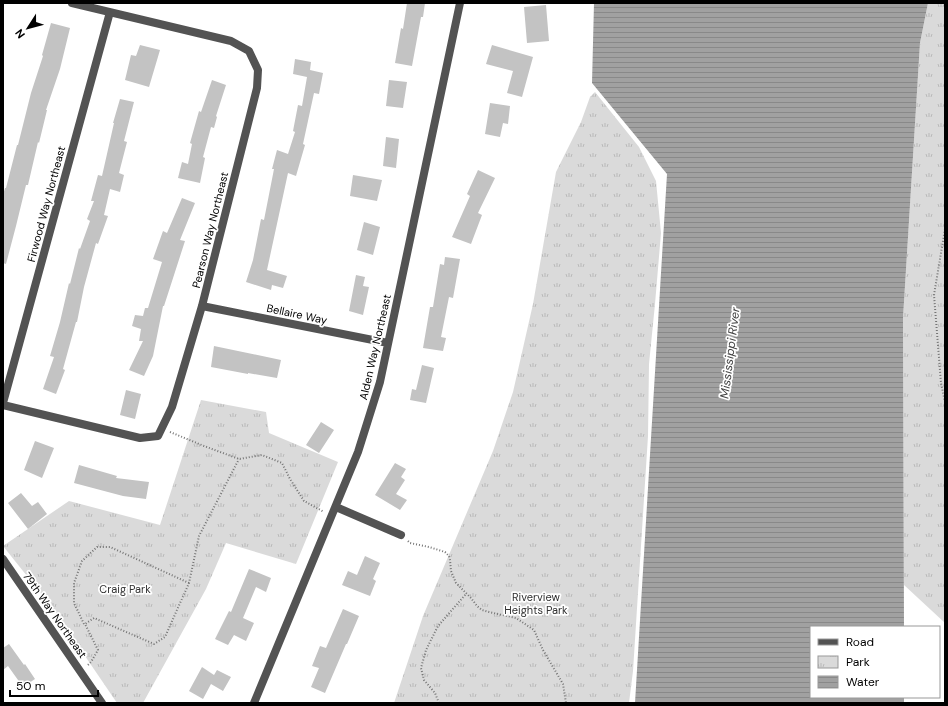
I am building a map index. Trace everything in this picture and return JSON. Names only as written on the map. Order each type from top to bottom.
[{"type":"street","name":"Pearson Way Northeast","points":[[72,3],[231,41],[249,51],[258,70],[257,88],[202,306],[172,407],[162,428]]},
{"type":"street","name":"Alden Way Northeast","points":[[254,703],[358,452],[380,382],[460,3]]},
{"type":"street","name":"Firwood Way Northeast","points":[[3,404],[110,12]]},
{"type":"street","name":"Bellaire Way","points":[[202,306],[388,344]]},
{"type":"street","points":[[3,404],[140,438],[158,436],[162,428]]},
{"type":"street","points":[[336,507],[401,535]]},
{"type":"street","name":"79th Way Northeast","points":[[3,559],[102,703]]},
{"type":"path","points":[[945,229],[934,295],[940,376],[945,402]]},
{"type":"path","points":[[162,428],[204,446],[239,458],[262,455],[282,463],[304,501],[332,516]]},
{"type":"path","points":[[84,624],[94,618],[154,644],[165,637],[189,583],[200,536],[239,458]]},
{"type":"path","points":[[401,535],[410,542],[445,552],[449,556],[451,571],[456,583],[482,610],[516,618],[534,630],[543,650],[563,684],[566,703]]},
{"type":"path","points":[[80,670],[92,662],[98,650],[74,603],[74,583],[82,560],[97,547],[110,547],[189,583]]},
{"type":"path","points":[[439,703],[436,693],[424,680],[421,668],[426,650],[438,626],[466,594]]},
{"type":"green space","points":[[928,3],[945,3],[945,623],[904,585],[903,318],[920,43]]},
{"type":"green space","name":"Riverview Heights Park","points":[[595,92],[639,147],[656,181],[661,233],[649,364],[648,436],[633,671],[629,703],[394,703],[423,616],[493,451],[513,392],[533,304],[556,172],[581,122],[590,97]]},
{"type":"green space","name":"Craig Park","points":[[201,400],[266,412],[269,433],[338,462],[296,564],[226,543],[206,589],[143,703],[117,703],[51,606],[3,546],[69,501],[160,525]]},
{"type":"water","name":"Mississippi River","points":[[594,3],[928,3],[920,43],[903,318],[904,626],[810,626],[810,698],[904,698],[904,703],[635,703],[667,174],[592,83]]},
{"type":"building","points":[[407,3],[425,3],[412,66],[395,63]]},
{"type":"building","points":[[546,5],[549,41],[527,43],[524,7]]},
{"type":"building","points":[[51,23],[70,28],[60,69],[46,110],[39,143],[38,142],[28,185],[26,185],[6,264],[3,263],[3,195]]},
{"type":"building","points":[[140,45],[160,50],[149,87],[125,80],[131,55],[136,56]]},
{"type":"building","points":[[492,45],[533,57],[522,97],[507,93],[513,71],[486,64]]},
{"type":"building","points":[[295,59],[311,62],[310,70],[323,73],[319,94],[314,93],[303,144],[305,145],[296,176],[288,173],[267,270],[287,276],[283,288],[272,285],[271,290],[246,282],[253,260],[261,219],[264,220],[274,169],[272,169],[277,150],[288,154],[295,132],[293,131],[298,105],[302,106],[307,77],[293,74]]},
{"type":"building","points":[[212,80],[226,85],[216,116],[214,128],[211,127],[203,157],[205,158],[200,183],[178,178],[182,162],[188,164],[192,144],[190,143],[199,111],[201,112]]},
{"type":"building","points":[[389,80],[407,82],[403,108],[386,106]]},
{"type":"building","points":[[120,99],[134,102],[124,141],[127,142],[119,173],[124,175],[120,192],[110,189],[104,215],[108,216],[98,244],[96,243],[84,287],[77,322],[63,369],[65,370],[56,394],[43,389],[54,357],[50,356],[79,248],[80,249],[90,221],[87,219],[94,201],[91,201],[98,175],[102,176],[113,123]]},
{"type":"building","points":[[490,103],[510,106],[508,124],[503,123],[500,137],[485,134]]},
{"type":"building","points":[[386,137],[399,139],[396,168],[383,166]]},
{"type":"building","points":[[478,170],[495,178],[478,213],[482,215],[471,244],[452,237],[470,196],[467,194]]},
{"type":"building","points":[[353,175],[382,180],[377,201],[350,196]]},
{"type":"building","points":[[182,198],[195,203],[180,240],[185,241],[163,306],[153,356],[144,376],[129,370],[143,341],[139,341],[141,329],[132,326],[135,315],[143,316],[145,308],[148,308],[162,262],[153,259],[163,231],[167,233]]},
{"type":"building","points":[[364,222],[380,227],[373,255],[357,250]]},
{"type":"building","points":[[445,257],[460,259],[453,298],[449,297],[441,337],[446,338],[443,351],[423,348],[430,307],[433,307],[440,264],[444,265]]},
{"type":"building","points":[[356,275],[365,277],[363,286],[369,287],[363,315],[349,311]]},
{"type":"building","points":[[214,346],[281,360],[277,378],[211,367]]},
{"type":"building","points":[[422,365],[434,368],[426,403],[410,400],[412,389],[416,390]]},
{"type":"building","points":[[126,390],[141,394],[135,419],[120,415]]},
{"type":"building","points":[[321,422],[334,430],[319,453],[306,445]]},
{"type":"building","points":[[35,441],[54,448],[42,478],[24,470]]},
{"type":"building","points":[[395,463],[406,469],[401,477],[405,480],[396,494],[407,500],[400,510],[375,495]]},
{"type":"building","points":[[79,465],[117,476],[116,478],[149,482],[146,499],[123,496],[74,483]]},
{"type":"building","points":[[21,493],[32,506],[38,502],[47,514],[28,529],[8,503]]},
{"type":"building","points":[[365,556],[380,563],[373,579],[376,581],[370,596],[342,585],[348,571],[357,575]]},
{"type":"building","points":[[249,569],[271,578],[266,592],[256,587],[243,618],[254,623],[246,641],[234,635],[228,645],[215,639],[229,611],[231,612]]},
{"type":"building","points":[[343,609],[359,616],[325,693],[311,687],[319,668],[312,666],[320,646],[326,648]]},
{"type":"building","points":[[9,644],[35,679],[23,687],[8,666],[3,670],[3,648]]},
{"type":"building","points":[[202,667],[214,675],[217,670],[231,677],[223,691],[211,684],[203,699],[189,691]]}]
